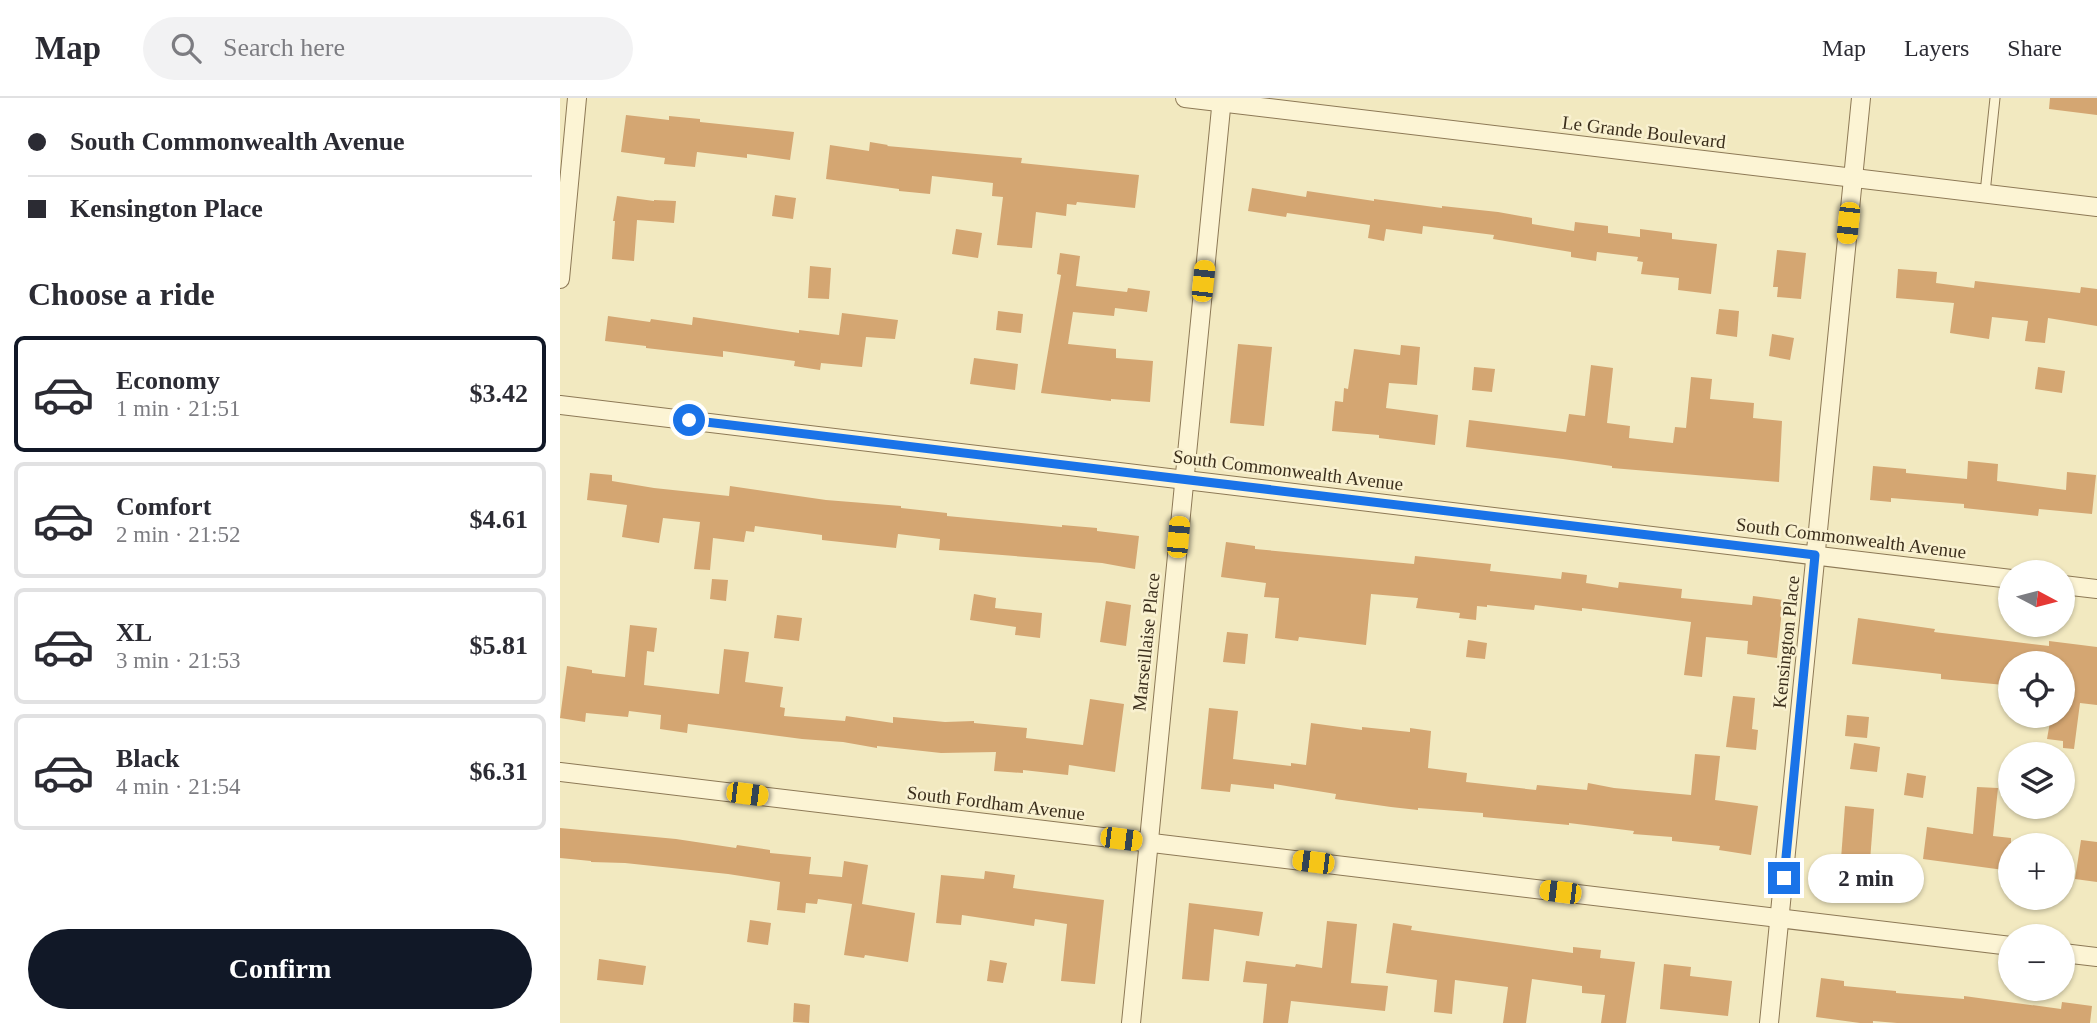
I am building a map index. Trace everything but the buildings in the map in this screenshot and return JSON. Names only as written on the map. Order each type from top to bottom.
[{"type":"street","points":[[560,279],[577,98]]},
{"type":"street","name":"Le Grande Boulevard","points":[[1185,98],[1221,100],[2097,207]]},
{"type":"street","name":"Kensington Place","points":[[1769,1023],[1861,98]]},
{"type":"street","name":"Marseillaise Place","points":[[1130,1023],[1221,100]]},
{"type":"street","name":"South Commonwealth Avenue","points":[[560,405],[1998,577]]},
{"type":"street","points":[[2076,587],[2097,589]]},
{"type":"street","name":"South Fordham Avenue","points":[[560,772],[1998,944]]},
{"type":"street","points":[[2075,954],[2097,957]]},
{"type":"lane","points":[[1985,193],[1995,98]]},
{"type":"route","points":[[689,420],[1815,555],[1784,878]]}]
